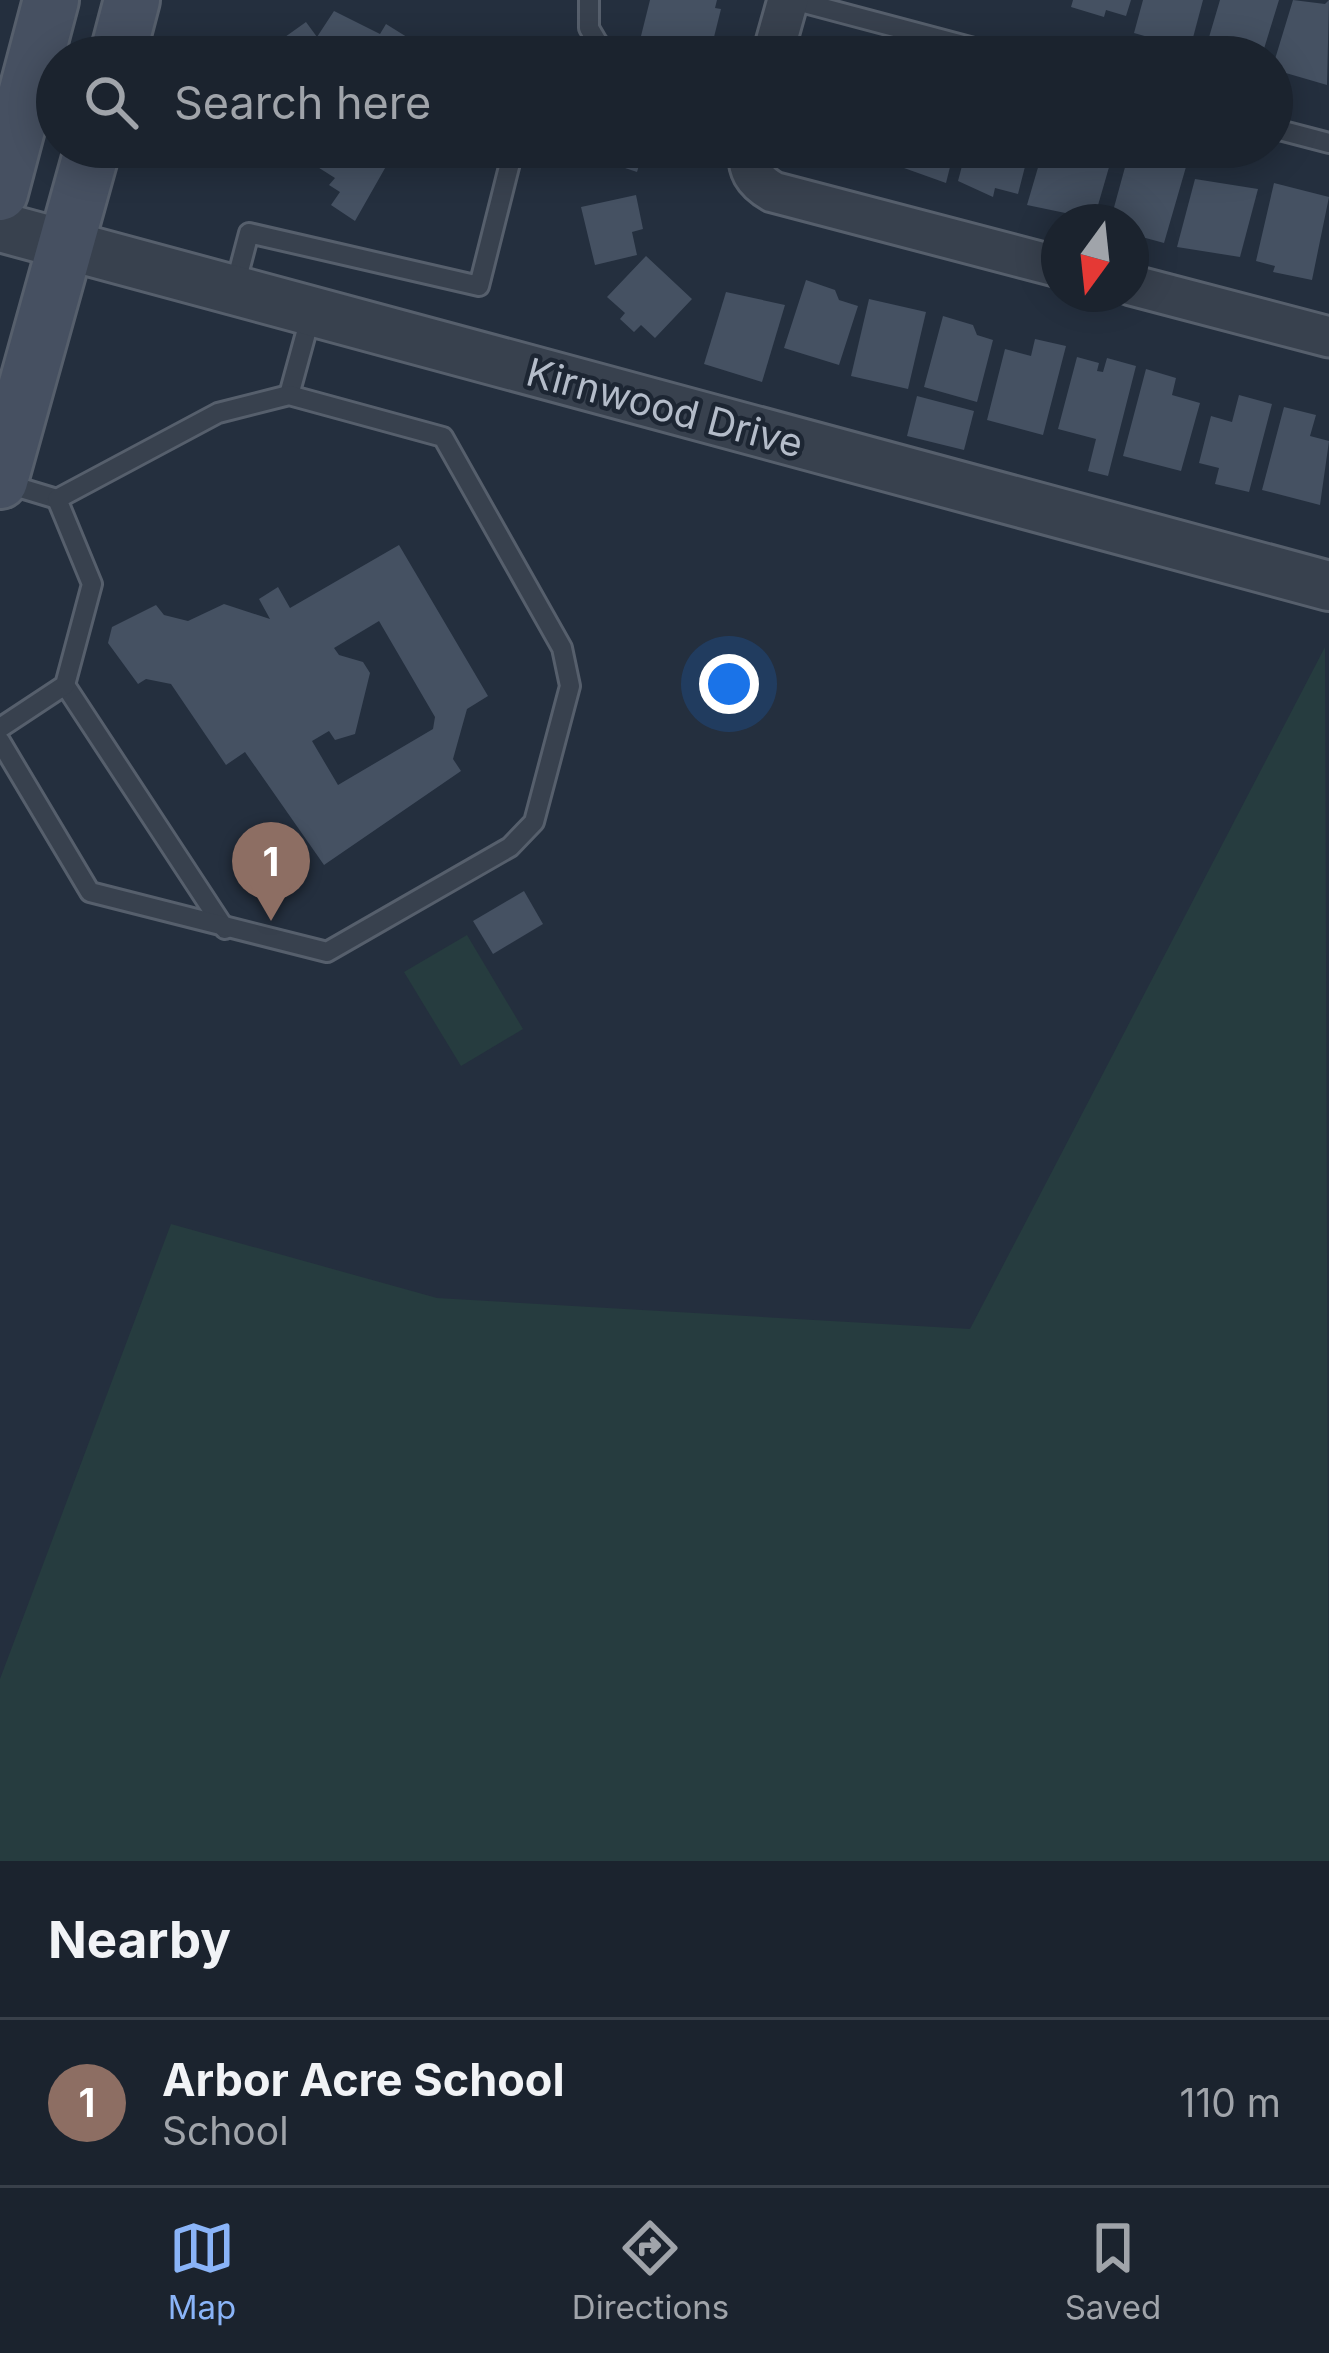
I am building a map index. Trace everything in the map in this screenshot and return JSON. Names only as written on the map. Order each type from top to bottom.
[{"type":"main road","points":[[42,36],[52,0]]},
{"type":"main road","points":[[123,36],[132,0]]},
{"type":"main road","points":[[0,194],[36,60]]},
{"type":"main road","points":[[0,482],[87,168]]},
{"type":"street","points":[[779,36],[791,0]]},
{"type":"street","points":[[755,168],[773,192],[1041,262]]},
{"type":"street","name":"Kirnwood Drive","points":[[0,227],[1329,586]]},
{"type":"street","points":[[1149,290],[1329,337]]},
{"type":"lane","points":[[590,0],[593,36]]},
{"type":"lane","points":[[791,0],[928,36]]},
{"type":"lane","points":[[1293,134],[1329,143]]},
{"type":"lane","points":[[233,290],[249,232],[479,286],[509,168]]},
{"type":"lane","points":[[289,395],[312,311]]},
{"type":"lane","points":[[0,482],[57,499],[218,413],[289,395],[443,437],[562,648],[570,686],[534,822],[510,848],[327,952],[90,892],[0,741]]},
{"type":"lane","points":[[0,728],[65,685],[92,584],[57,499]]},
{"type":"lane","points":[[65,685],[225,929]]},
{"type":"green space","points":[[1325,647],[1329,1861],[0,1861],[0,1679],[171,1224],[437,1298],[970,1329]]},
{"type":"green space","points":[[467,935],[523,1029],[461,1066],[404,972]]},
{"type":"building","points":[[650,0],[717,0],[715,8],[721,9],[714,36],[641,36]]},
{"type":"building","points":[[1073,0],[1131,0],[1126,16],[1106,10],[1104,17],[1071,7]]},
{"type":"building","points":[[1143,0],[1203,0],[1193,36],[1134,33]]},
{"type":"building","points":[[1220,0],[1279,0],[1268,36],[1209,36]]},
{"type":"building","points":[[1293,0],[1325,4],[1329,0],[1327,85],[1293,75],[1293,36],[1282,36]]},
{"type":"building","points":[[334,11],[380,34],[386,24],[405,36],[318,36]]},
{"type":"building","points":[[306,22],[316,36],[286,36]]},
{"type":"building","points":[[319,168],[385,168],[355,221],[331,205],[340,192],[329,185],[335,178]]},
{"type":"building","points":[[904,168],[950,168],[946,183]]},
{"type":"building","points":[[961,168],[1025,168],[1018,194],[995,188],[993,197],[958,181]]},
{"type":"building","points":[[1038,168],[1109,168],[1098,204],[1041,204],[1041,208],[1027,205]]},
{"type":"building","points":[[1125,168],[1186,168],[1164,243],[1149,239],[1149,204],[1115,204]]},
{"type":"building","points":[[1195,179],[1258,189],[1240,257],[1177,247]]},
{"type":"building","points":[[1274,183],[1329,197],[1312,280],[1273,272],[1275,266],[1256,261]]},
{"type":"building","points":[[636,195],[643,229],[632,232],[637,255],[595,265],[581,207]]},
{"type":"building","points":[[646,256],[692,299],[655,338],[641,325],[634,332],[620,319],[625,313],[607,297]]},
{"type":"building","points":[[806,280],[835,290],[839,300],[858,306],[839,365],[784,348]]},
{"type":"building","points":[[726,292],[785,305],[762,382],[704,364]]},
{"type":"building","points":[[869,299],[926,312],[908,389],[851,376]]},
{"type":"building","points":[[943,316],[973,325],[977,335],[993,340],[977,402],[924,387]]},
{"type":"building","points":[[1035,339],[1066,346],[1043,435],[987,420],[1005,349],[1031,356]]},
{"type":"building","points":[[1077,357],[1099,363],[1097,371],[1103,372],[1107,358],[1136,366],[1108,476],[1088,471],[1096,439],[1058,429]]},
{"type":"building","points":[[1146,369],[1176,378],[1172,395],[1200,403],[1181,471],[1123,456]]},
{"type":"building","points":[[1239,395],[1272,404],[1249,492],[1215,484],[1219,468],[1199,463],[1211,416],[1232,422]]},
{"type":"building","points":[[917,396],[974,411],[964,450],[907,436]]},
{"type":"building","points":[[1284,407],[1316,415],[1310,436],[1329,441],[1320,505],[1262,490]]},
{"type":"building","points":[[399,545],[488,696],[467,709],[453,759],[461,771],[324,865],[245,752],[226,765],[171,684],[146,679],[138,684],[108,643],[112,627],[156,605],[164,615],[188,621],[224,604],[270,619],[259,599],[278,587],[290,608]],"holes":[[[379,621],[435,717],[433,729],[338,785],[312,741],[329,731],[335,740],[355,734],[370,673],[363,662],[339,655],[334,648]]]},
{"type":"building","points":[[524,891],[543,924],[493,954],[473,921]]},
{"type":"place","name":"Arbor Acre School","points":[[271,921]]}]
